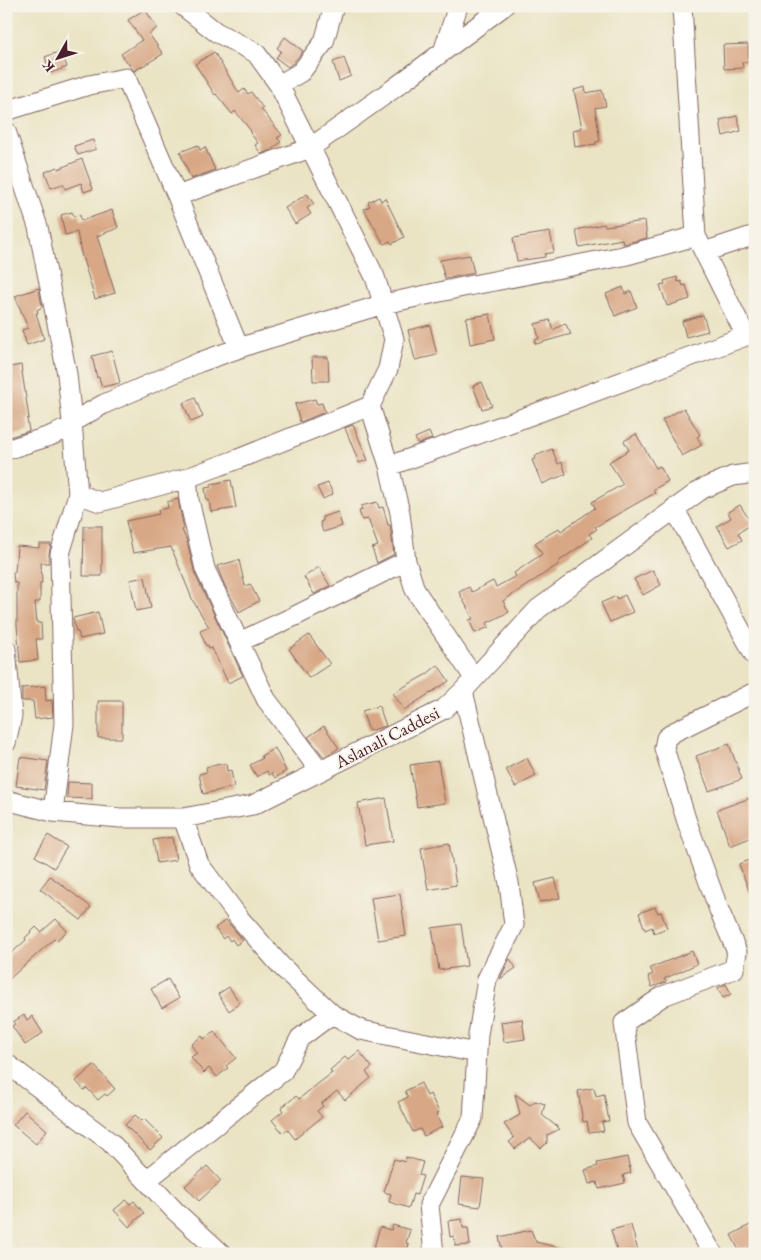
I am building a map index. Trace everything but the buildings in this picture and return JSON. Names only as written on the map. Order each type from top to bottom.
[{"type":"street","points":[[78,494],[100,502],[187,478],[370,406],[388,369],[394,339],[375,277],[279,85],[256,53],[216,32],[183,6]]},
{"type":"street","points":[[279,85],[301,72],[324,42],[334,6]]},
{"type":"street","points":[[443,52],[458,6]]},
{"type":"street","points":[[177,196],[310,148],[504,6]]},
{"type":"street","points":[[389,466],[750,336],[700,244],[682,6]]},
{"type":"street","points":[[6,111],[89,85],[126,78],[239,348]]},
{"type":"street","points":[[6,131],[13,170],[38,226],[67,374],[78,494],[60,554],[64,724],[53,812]]},
{"type":"street","points":[[6,450],[50,436],[104,404],[200,362],[239,348],[384,304],[623,256],[755,234]]},
{"type":"street","points":[[370,406],[389,466],[400,513],[406,561],[415,590],[469,684],[509,883],[514,925],[487,979],[476,1053],[473,1118],[429,1205],[434,1254]]},
{"type":"street","name":"Aslanali Caddesi","points":[[6,800],[53,812],[120,818],[183,818],[253,805],[444,709],[538,609],[702,489],[733,476],[755,473]]},
{"type":"street","points":[[187,478],[189,500],[205,569],[266,699],[320,771]]},
{"type":"street","points":[[674,508],[755,656]]},
{"type":"street","points":[[240,642],[406,561]]},
{"type":"street","points":[[6,649],[12,716],[6,743]]},
{"type":"street","points":[[713,1254],[637,1123],[624,1023],[663,996],[734,969],[737,952],[719,910],[687,822],[664,748],[666,738],[674,732],[755,692]]},
{"type":"street","points":[[183,818],[200,864],[240,919],[281,966],[332,1014],[360,1030],[476,1053]]},
{"type":"street","points":[[147,1180],[283,1071],[300,1038],[332,1014]]},
{"type":"street","points":[[6,1063],[110,1142],[176,1212],[222,1254]]}]
